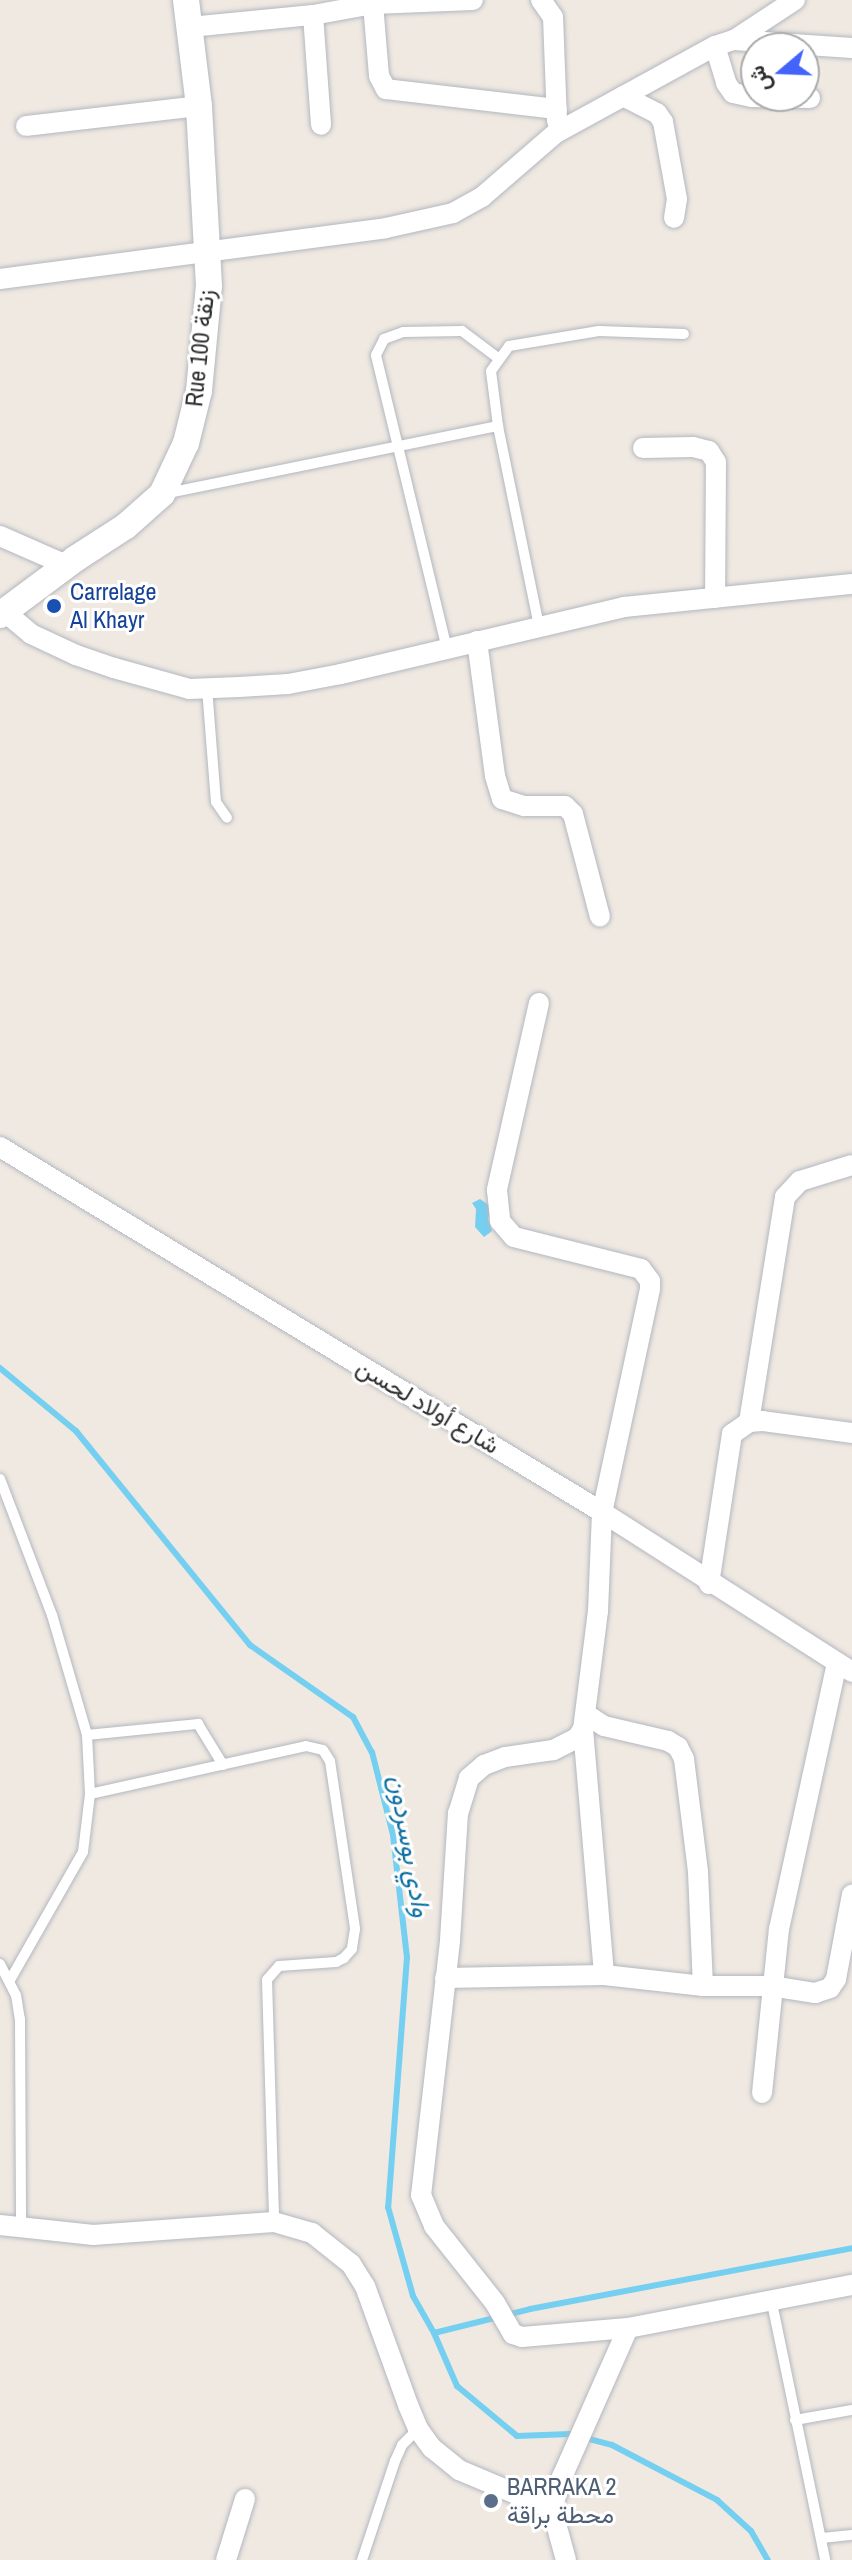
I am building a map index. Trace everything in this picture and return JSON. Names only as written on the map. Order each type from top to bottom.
[{"type":"street","name":"Rue 100 زنقة","points":[[3,614],[66,565],[126,526],[162,494],[186,443],[199,391],[209,286],[204,252],[199,106],[186,0]]},
{"type":"street","points":[[190,27],[313,15],[373,4],[473,0]]},
{"type":"street","points":[[541,0],[553,17],[556,133]]},
{"type":"street","points":[[0,279],[386,228],[453,213],[482,197],[556,133],[725,43],[795,0]]},
{"type":"street","points":[[373,4],[379,76],[386,89],[557,109]]},
{"type":"street","points":[[313,15],[321,125]]},
{"type":"street","points":[[725,43],[852,48]]},
{"type":"street","points":[[725,43],[726,83],[733,93],[740,94]]},
{"type":"street","points":[[623,96],[657,113],[663,122],[677,199],[674,218]]},
{"type":"street","points":[[26,126],[199,106]]},
{"type":"street","points":[[643,448],[693,447],[709,451],[716,462],[715,598]]},
{"type":"street","points":[[1,538],[66,565]]},
{"type":"street","points":[[3,614],[31,634],[76,655],[189,689],[288,684],[624,607],[852,584]]},
{"type":"street","points":[[477,641],[495,776],[502,799],[524,806],[565,806],[573,814],[600,917]]},
{"type":"street","points":[[539,1003],[497,1190],[500,1221],[514,1237],[632,1265],[641,1269],[650,1281],[602,1512],[585,1722],[604,1975]]},
{"type":"street","name":"شارع أولاد لحسن","points":[[0,1147],[602,1512],[709,1584],[845,1668]]},
{"type":"street","points":[[749,1422],[785,1197],[800,1181],[852,1165]]},
{"type":"street","points":[[709,1584],[727,1450],[732,1434],[749,1422],[785,1423],[852,1433]]},
{"type":"street","points":[[762,2093],[771,1986],[791,1864],[845,1668]]},
{"type":"street","points":[[585,1722],[565,1745],[505,1757],[484,1765],[469,1778],[455,1834],[445,1978],[421,2195],[434,2226],[495,2303],[513,2334],[531,2338],[628,2328],[772,2303],[852,2285]]},
{"type":"street","points":[[585,1722],[668,1741],[678,1747],[684,1759],[698,1872],[703,1986]]},
{"type":"street","points":[[445,1978],[604,1975],[703,1986],[771,1986],[815,1993],[844,1982],[852,1894]]},
{"type":"street","points":[[0,2225],[93,2235],[274,2222],[312,2233],[351,2264],[365,2286],[418,2429],[432,2448],[459,2470],[552,2509]]},
{"type":"street","points":[[566,2560],[552,2509],[562,2477],[628,2328]]},
{"type":"street","points":[[226,2560],[245,2499]]},
{"type":"lane","points":[[447,649],[376,355],[384,339],[403,332],[462,331],[498,358]]},
{"type":"lane","points":[[539,626],[498,426],[491,371],[509,346],[599,331],[684,334]]},
{"type":"lane","points":[[162,494],[498,426]]},
{"type":"lane","points":[[207,688],[216,802],[227,818]]},
{"type":"lane","points":[[0,1479],[52,1615],[87,1735],[90,1794],[83,1852],[10,1980]]},
{"type":"lane","points":[[87,1735],[198,1724],[223,1765]]},
{"type":"lane","points":[[90,1794],[306,1746],[323,1750],[330,1761],[355,1929],[352,1949],[344,1958],[336,1962],[279,1966],[267,1980],[274,2222]]},
{"type":"lane","points":[[0,1964],[10,1980],[20,2019],[21,2228]]},
{"type":"lane","points":[[772,2303],[825,2560]]},
{"type":"lane","points":[[795,2420],[852,2410]]},
{"type":"lane","points":[[362,2560],[395,2461],[402,2445],[418,2429]]},
{"type":"lane","points":[[822,2538],[852,2535]]},
{"type":"water","points":[[480,1199],[492,1207],[488,1219],[492,1231],[484,1237],[475,1227],[476,1209],[472,1203]]},
{"type":"waterway","name":"وادي بوسردون","points":[[0,1368],[76,1431],[250,1645],[353,1717],[372,1752],[393,1835],[407,1957],[388,2207],[413,2296],[434,2333],[457,2386],[517,2436],[570,2434],[612,2445],[717,2500],[751,2531],[768,2560]]},
{"type":"waterway","points":[[434,2333],[530,2309],[852,2248]]},
{"type":"place","name":"Carrelage Al Khayr","points":[[54,606]]},
{"type":"place","name":"BARRAKA 2 محطة براقة","points":[[491,2501]]}]
